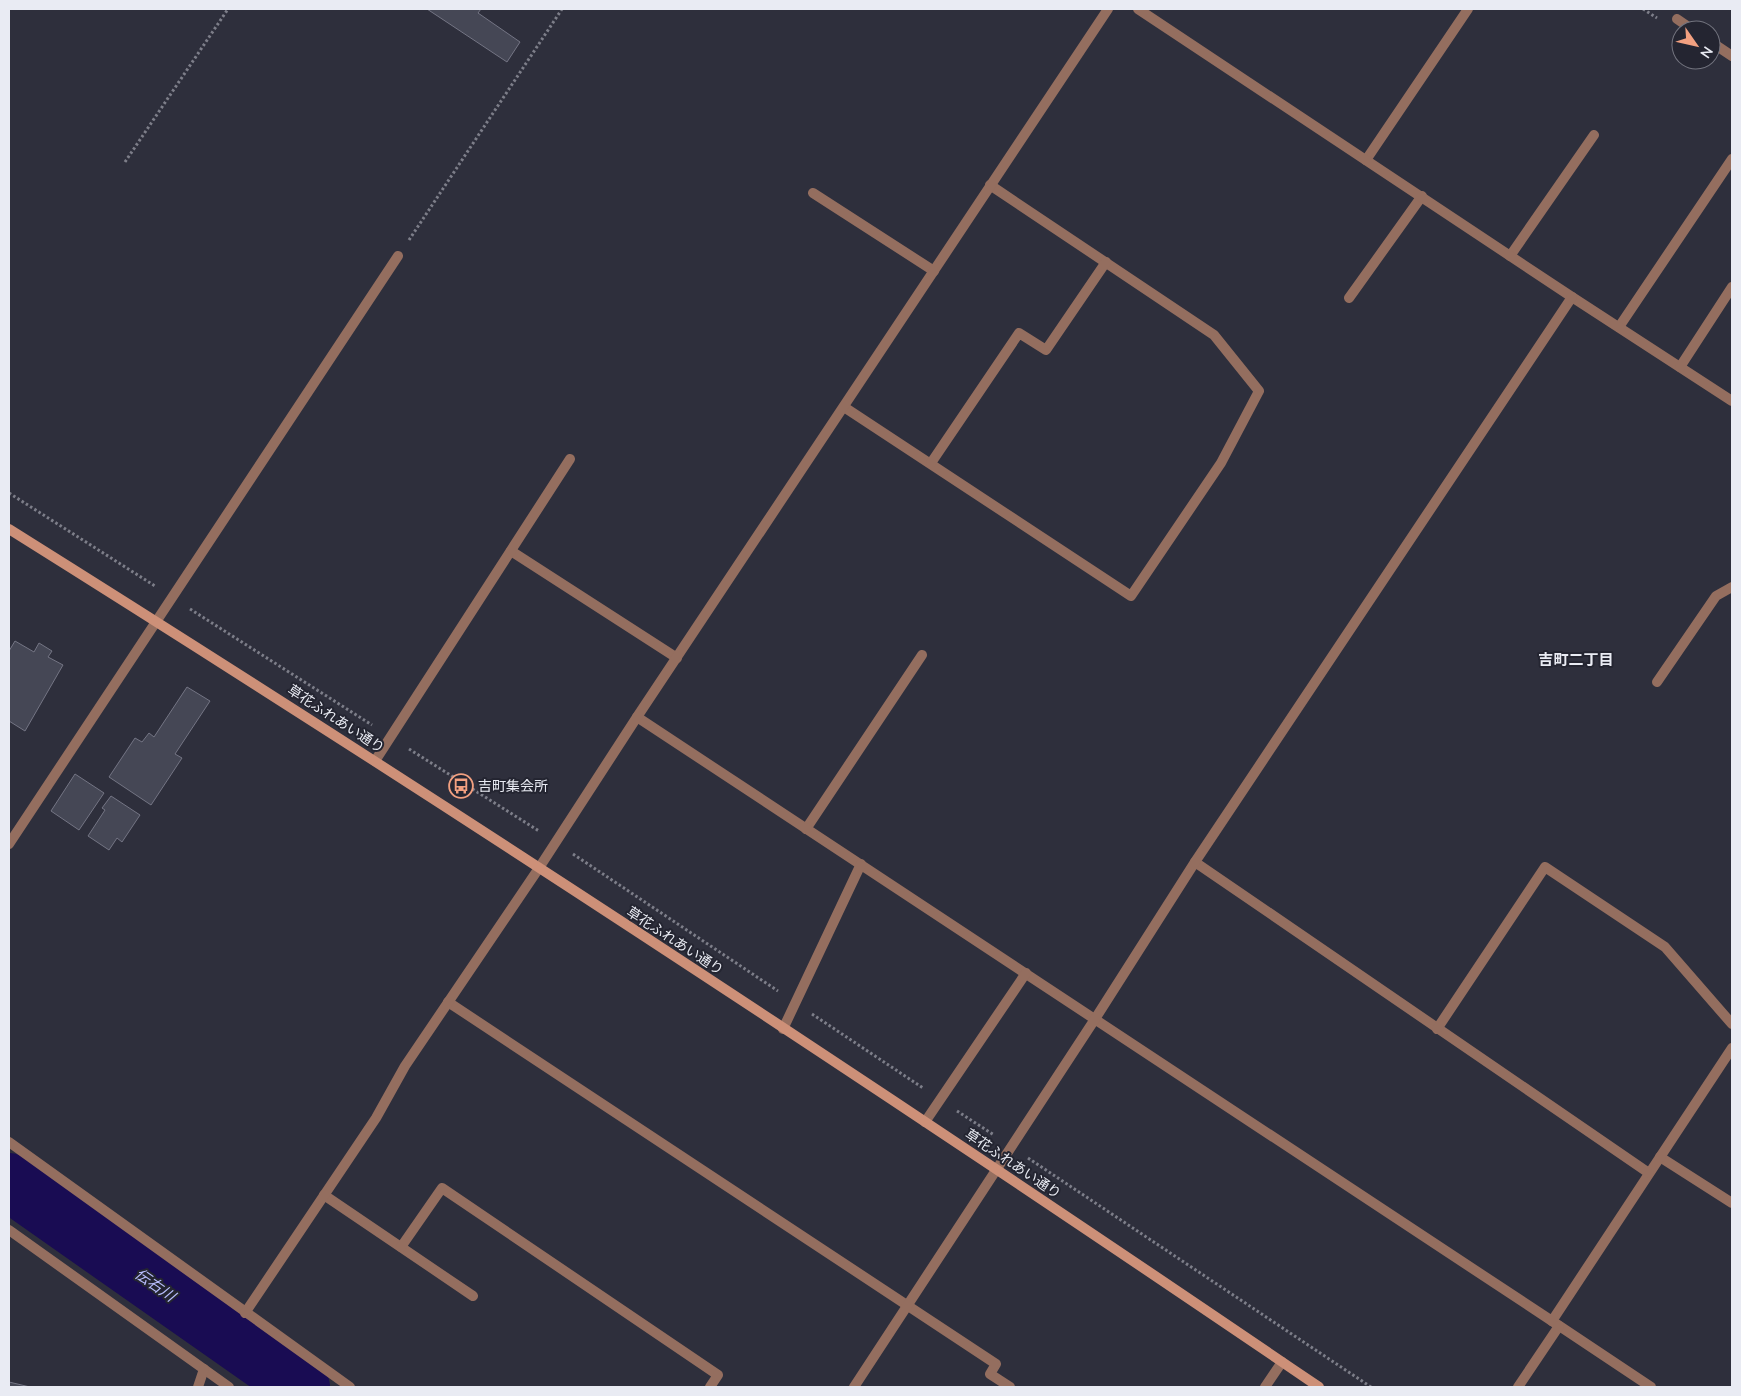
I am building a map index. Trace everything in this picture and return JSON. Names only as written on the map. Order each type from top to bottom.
[{"type":"street","points":[[245,1313],[376,1118],[405,1066],[539,868],[637,717],[1108,9]]},
{"type":"street","points":[[1138,9],[1732,401]]},
{"type":"street","points":[[1366,160],[1468,9]]},
{"type":"street","points":[[1721,49],[1732,56]]},
{"type":"street","points":[[1510,256],[1594,135]]},
{"type":"street","points":[[1619,327],[1732,159]]},
{"type":"street","points":[[844,407],[1131,596],[1221,463],[1259,391],[1214,335],[990,185]]},
{"type":"street","points":[[813,192],[934,271]]},
{"type":"street","points":[[1349,298],[1422,196]]},
{"type":"street","points":[[9,844],[398,256]]},
{"type":"street","points":[[931,463],[1019,333],[1046,350],[1106,262]]},
{"type":"street","points":[[1680,367],[1732,287]]},
{"type":"street","points":[[854,1387],[1096,1019],[1194,862],[1572,297]]},
{"type":"street","points":[[375,761],[570,459]]},
{"type":"street","name":"草花ふれあい通り","points":[[9,529],[375,761],[539,868],[925,1122],[1318,1387]]},
{"type":"street","points":[[511,551],[677,658]]},
{"type":"street","points":[[1657,682],[1716,596],[1732,587]]},
{"type":"street","points":[[806,829],[922,655]]},
{"type":"street","points":[[637,717],[1651,1387]]},
{"type":"street","points":[[1194,862],[1649,1173]]},
{"type":"street","points":[[783,1029],[860,864]]},
{"type":"street","points":[[1437,1029],[1545,866],[1665,947],[1732,1024]]},
{"type":"street","points":[[925,1122],[1026,973]]},
{"type":"street","points":[[448,1002],[996,1364],[990,1374],[1010,1387]]},
{"type":"street","points":[[1518,1387],[1649,1173],[1732,1048]]},
{"type":"street","points":[[9,1142],[350,1387]]},
{"type":"street","points":[[1660,1157],[1732,1203]]},
{"type":"street","points":[[401,1247],[442,1188],[718,1375],[710,1387]]},
{"type":"street","points":[[324,1195],[473,1296]]},
{"type":"street","points":[[9,1230],[229,1387]]},
{"type":"street","points":[[1265,1387],[1282,1362]]},
{"type":"street","points":[[198,1387],[204,1369]]},
{"type":"path","points":[[125,162],[228,9]]},
{"type":"path","points":[[398,256],[562,9]]},
{"type":"path","points":[[9,493],[556,842],[1370,1387]]},
{"type":"building","points":[[427,9],[481,9],[478,13],[520,42],[507,62]]},
{"type":"building","points":[[15,641],[34,652],[39,643],[52,651],[48,657],[63,665],[25,731],[9,721],[9,651]]},
{"type":"building","points":[[187,687],[210,701],[175,754],[182,758],[151,805],[109,777],[135,738],[142,742],[149,733],[154,737]]},
{"type":"building","points":[[75,774],[104,793],[79,830],[51,811]]},
{"type":"building","points":[[111,796],[140,815],[122,842],[117,838],[109,850],[88,836],[105,810],[102,808]]},
{"type":"building","points":[[9,1382],[30,1387],[9,1387]]},
{"type":"waterway","name":"伝右川","points":[[9,1182],[301,1387]]},
{"type":"place","name":"吉町集会所","points":[[461,786]]},
{"type":"district","name":"吉町二丁目","points":[[1576,660]]}]
